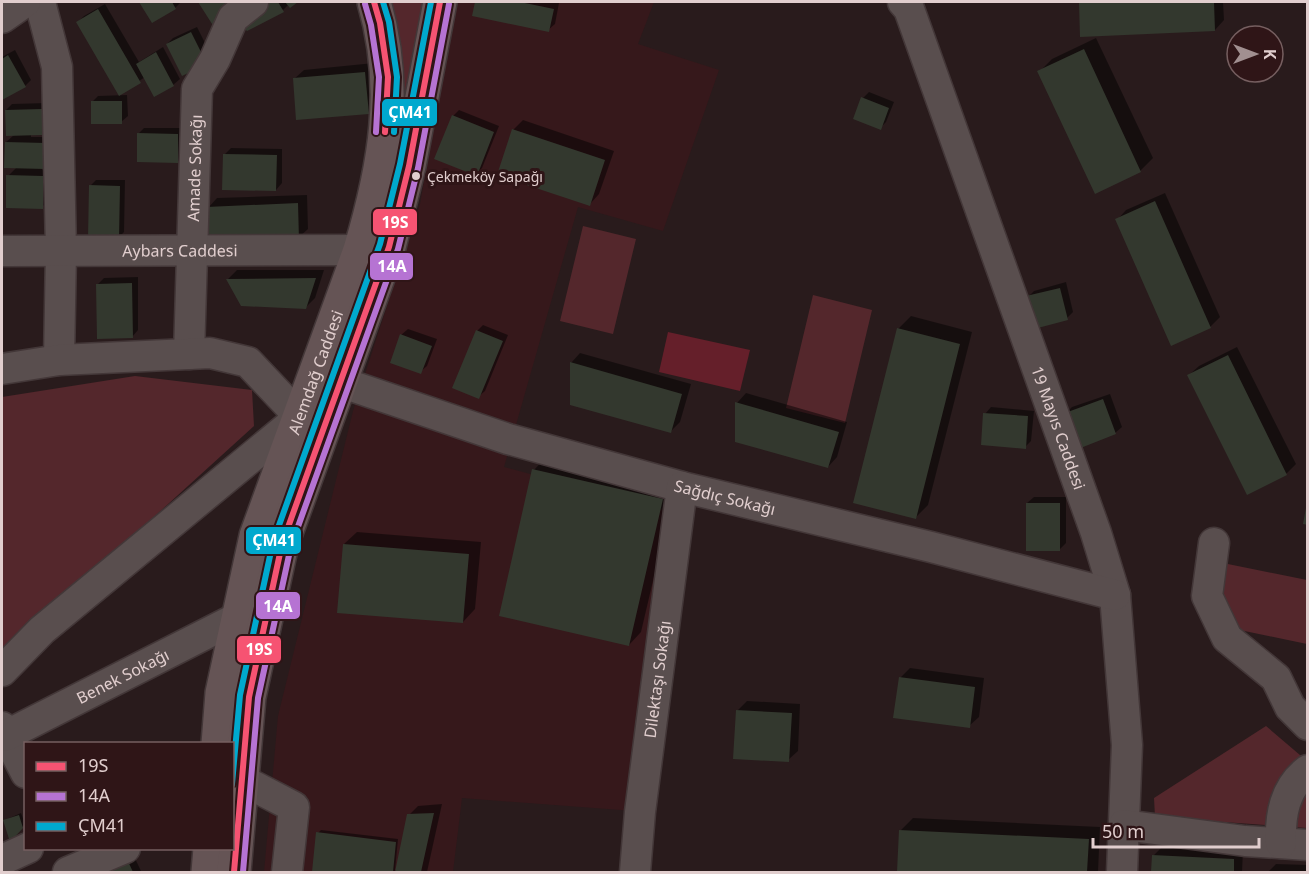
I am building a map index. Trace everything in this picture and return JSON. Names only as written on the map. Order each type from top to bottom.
[{"type":"main road","name":"Alemdağ Caddesi","points":[[214,741],[256,536],[360,250],[372,210],[385,146],[388,77],[380,22],[374,2]]},
{"type":"main road","name":"Alemdağ Caddesi","points":[[234,873],[249,697],[282,544],[394,228],[409,166],[440,2]]},
{"type":"main road","points":[[208,873],[210,850]]},
{"type":"street","points":[[2,18],[25,2]]},
{"type":"street","points":[[40,2],[57,67],[61,251],[59,360]]},
{"type":"street","name":"Amade Sokağı","points":[[189,354],[196,89],[215,59],[233,18],[253,2]]},
{"type":"street","name":"19 Mayıs Caddesi","points":[[903,2],[909,9],[968,172],[1096,533],[1115,595],[1127,745],[1122,873]]},
{"type":"street","name":"Aybars Caddesi","points":[[2,251],[360,250]]},
{"type":"street","points":[[2,369],[59,360],[210,352],[248,362],[300,417],[42,630],[2,671]]},
{"type":"street","name":"Sağdıç Sokağı","points":[[340,382],[508,439],[682,487],[931,547],[1115,595]]},
{"type":"street","name":"Dilektaşı Sokağı","points":[[635,873],[640,812],[682,487]]},
{"type":"street","points":[[1214,543],[1207,596],[1227,638],[1276,678],[1290,707],[1308,725]]},
{"type":"street","name":"Benek Sokağı","points":[[3,732],[239,617]]},
{"type":"street","points":[[3,732],[24,769]]},
{"type":"street","points":[[1294,844],[1280,821],[1287,796],[1299,777],[1308,770]]},
{"type":"street","points":[[242,780],[294,807],[287,873]]},
{"type":"street","points":[[1124,825],[1245,841],[1294,844]]},
{"type":"street","points":[[2,860],[26,850]]},
{"type":"street","points":[[62,850],[68,873],[123,850]]},
{"type":"shaded area","points":[[389,2],[429,2],[407,109]]},
{"type":"shaded area","points":[[455,2],[654,2],[638,44],[719,70],[663,231],[578,207],[504,467],[663,510],[659,620],[634,811],[462,798],[453,872],[264,872],[278,716],[353,411],[420,204]]},
{"type":"shaded area","points":[[583,226],[636,239],[613,334],[560,321]]},
{"type":"shaded area","points":[[813,295],[872,310],[845,423],[786,408]]},
{"type":"shaded area","points":[[668,332],[750,350],[740,391],[659,372]]},
{"type":"shaded area","points":[[135,376],[252,390],[254,426],[2,655],[2,397]]},
{"type":"shaded area","points":[[1223,563],[1307,580],[1307,644],[1211,624]]},
{"type":"shaded area","points":[[1266,726],[1307,761],[1307,828],[1155,817],[1154,798]]},
{"type":"building","points":[[139,2],[172,2],[176,9],[152,23]]},
{"type":"building","points":[[198,2],[224,2],[232,16],[214,27]]},
{"type":"building","points":[[263,2],[278,2],[284,12],[247,31],[240,24]]},
{"type":"building","points":[[285,2],[298,2],[290,8]]},
{"type":"building","points":[[475,2],[520,2],[554,9],[549,32],[472,16]]},
{"type":"building","points":[[1079,2],[1214,2],[1215,31],[1080,37]]},
{"type":"building","points":[[98,9],[141,83],[119,96],[76,22]]},
{"type":"building","points":[[191,32],[207,64],[182,76],[166,44]]},
{"type":"building","points":[[1084,49],[1141,172],[1095,194],[1037,71]]},
{"type":"building","points":[[156,52],[174,86],[154,97],[136,64]]},
{"type":"building","points":[[8,55],[26,87],[2,100],[2,59]]},
{"type":"building","points":[[365,72],[369,114],[296,120],[293,78]]},
{"type":"building","points":[[861,97],[889,108],[881,130],[853,119]]},
{"type":"building","points":[[91,101],[122,101],[122,124],[91,124]]},
{"type":"building","points":[[42,109],[42,135],[6,136],[5,110]]},
{"type":"building","points":[[452,115],[494,132],[477,176],[434,159]]},
{"type":"building","points":[[512,129],[605,160],[590,206],[497,175]]},
{"type":"building","points":[[137,133],[178,134],[178,163],[137,162]]},
{"type":"building","points":[[5,142],[46,143],[45,169],[4,168]]},
{"type":"building","points":[[223,154],[277,155],[276,191],[222,190]]},
{"type":"building","points":[[6,175],[43,176],[43,209],[6,208]]},
{"type":"building","points":[[89,185],[120,186],[119,240],[88,239]]},
{"type":"building","points":[[1155,201],[1211,328],[1171,346],[1115,219]]},
{"type":"building","points":[[298,203],[299,240],[208,243],[206,207]]},
{"type":"building","points":[[316,278],[306,309],[241,306],[226,279]]},
{"type":"building","points":[[132,283],[133,338],[97,339],[96,284]]},
{"type":"building","points":[[1060,288],[1068,320],[1034,329],[1026,296]]},
{"type":"building","points":[[897,328],[960,344],[916,519],[853,503]]},
{"type":"building","points":[[476,330],[503,341],[479,399],[452,388]]},
{"type":"building","points":[[400,334],[432,346],[421,374],[390,363]]},
{"type":"building","points":[[1228,355],[1287,475],[1247,495],[1187,375]]},
{"type":"building","points":[[570,362],[682,394],[671,433],[570,405]]},
{"type":"building","points":[[1103,399],[1116,434],[1078,449],[1065,413]]},
{"type":"building","points":[[735,402],[839,432],[828,468],[735,442]]},
{"type":"building","points":[[983,413],[1028,416],[1026,449],[981,445]]},
{"type":"building","points":[[532,469],[663,499],[629,646],[499,616]]},
{"type":"building","points":[[1026,503],[1060,503],[1060,551],[1026,551]]},
{"type":"building","points":[[1306,508],[1308,509],[1308,525],[1303,524]]},
{"type":"building","points":[[343,544],[469,554],[463,623],[337,613]]},
{"type":"building","points":[[899,677],[975,687],[970,728],[893,718]]},
{"type":"building","points":[[736,710],[792,713],[789,762],[733,759]]},
{"type":"building","points":[[434,813],[421,872],[395,872],[407,814]]},
{"type":"building","points":[[19,815],[23,828],[10,842],[3,820]]},
{"type":"building","points":[[899,830],[1089,839],[1087,872],[897,872]]},
{"type":"building","points":[[316,832],[396,842],[393,872],[312,872]]},
{"type":"building","points":[[125,855],[133,872],[90,872]]},
{"type":"building","points":[[1152,855],[1234,859],[1234,872],[1151,872]]},
{"type":"transit line","name":"19S","points":[[374,2],[380,23],[388,77],[385,132]]},
{"type":"transit line","name":"ÇM41","points":[[383,2],[389,22],[397,77],[394,132]]},
{"type":"transit line","name":"ÇM41","points":[[234,762],[240,695],[273,542],[380,244],[400,164],[431,2]]},
{"type":"transit line","name":"19S","points":[[234,872],[249,697],[282,544],[389,247],[409,166],[440,2]]},
{"type":"transit line","name":"14A","points":[[365,4],[371,25],[379,77],[376,132]]},
{"type":"transit line","name":"14A","points":[[243,872],[258,698],[291,546],[398,249],[418,168],[449,4]]},
{"type":"place","name":"Çekmeköy Sapağı","points":[[416,176]]}]
